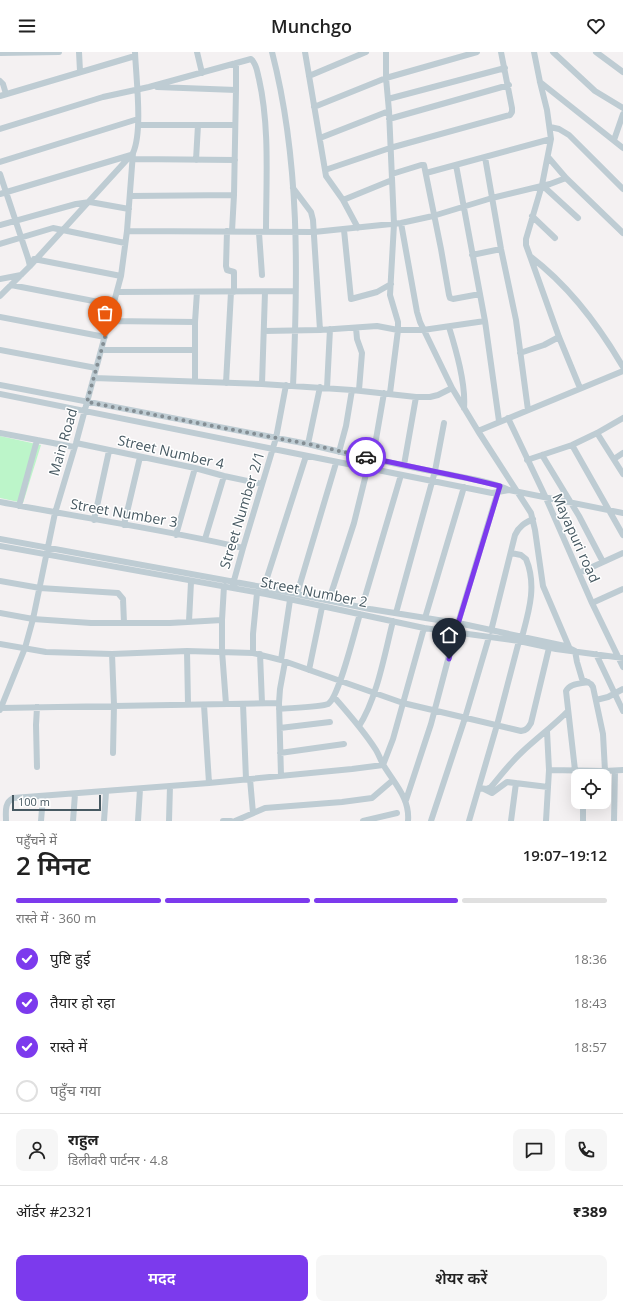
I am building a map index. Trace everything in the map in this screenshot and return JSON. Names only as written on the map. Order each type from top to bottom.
[{"type":"street","points":[[0,52],[59,52]]},
{"type":"street","points":[[79,52],[80,71]]},
{"type":"street","points":[[197,52],[202,73]]},
{"type":"street","points":[[272,52],[286,119],[292,187],[295,291],[293,386]]},
{"type":"street","points":[[305,52],[324,170],[328,180],[343,200],[358,228]]},
{"type":"street","points":[[345,52],[349,59]]},
{"type":"street","points":[[310,76],[366,52]]},
{"type":"street","points":[[329,600],[354,523],[367,468],[375,445],[387,393],[398,330],[398,322],[390,295],[394,224],[386,78],[386,52]]},
{"type":"street","points":[[314,107],[386,78],[477,52]]},
{"type":"street","points":[[324,170],[390,148],[510,115],[513,110],[502,52]]},
{"type":"street","points":[[534,52],[547,110],[551,139],[542,185],[532,216],[526,245],[559,337],[580,388]]},
{"type":"street","points":[[553,52],[596,91],[623,108]]},
{"type":"street","points":[[596,52],[623,72]]},
{"type":"street","points":[[0,81],[3,84],[3,95],[136,53]]},
{"type":"street","name":"Main Road","points":[[0,709],[25,648],[33,620],[55,513],[94,378],[121,276],[127,231],[132,156],[138,122],[136,53]]},
{"type":"street","points":[[0,129],[103,97],[202,73],[249,59],[253,60],[261,89],[266,125],[262,275]]},
{"type":"street","points":[[226,383],[234,272],[227,270],[226,266],[234,195],[236,63]]},
{"type":"street","points":[[388,99],[505,68]]},
{"type":"street","points":[[540,82],[623,148]]},
{"type":"street","points":[[389,119],[509,85]]},
{"type":"street","points":[[149,86],[236,90]]},
{"type":"street","points":[[320,138],[389,111]]},
{"type":"street","points":[[614,140],[623,114]]},
{"type":"street","points":[[0,162],[138,122],[235,125]]},
{"type":"street","points":[[196,160],[198,125]]},
{"type":"street","points":[[550,127],[559,129],[569,135],[623,189]]},
{"type":"street","points":[[426,174],[551,139]]},
{"type":"street","points":[[3,193],[95,164],[132,156],[196,160],[235,160]]},
{"type":"street","points":[[0,296],[30,266],[132,156]]},
{"type":"street","points":[[485,157],[501,249],[516,320],[528,410]]},
{"type":"street","points":[[548,157],[566,178],[623,233]]},
{"type":"street","points":[[343,200],[392,177],[422,165],[425,166],[433,216],[450,298],[453,299],[480,294]]},
{"type":"street","points":[[456,165],[485,320],[500,421]]},
{"type":"street","points":[[0,174],[3,193],[16,220],[30,266]]},
{"type":"street","points":[[127,231],[314,232],[401,224],[492,198],[558,182],[566,178]]},
{"type":"street","points":[[542,185],[578,218]]},
{"type":"street","points":[[292,187],[311,212],[313,220],[320,330]]},
{"type":"street","points":[[130,196],[234,195]]},
{"type":"street","points":[[0,225],[76,204],[90,202],[129,209]]},
{"type":"street","points":[[532,216],[555,238]]},
{"type":"street","points":[[401,224],[417,312],[423,330],[452,388],[517,492],[527,505],[533,519],[543,586],[569,647]]},
{"type":"street","points":[[0,244],[53,228],[125,243]]},
{"type":"street","points":[[344,230],[351,299],[377,292],[391,284]]},
{"type":"street","points":[[472,255],[501,249]]},
{"type":"street","points":[[531,257],[550,272],[597,325],[623,367]]},
{"type":"street","points":[[28,258],[121,276]]},
{"type":"street","points":[[0,279],[22,274]]},
{"type":"street","points":[[11,285],[114,305]]},
{"type":"street","points":[[117,292],[295,291]]},
{"type":"street","points":[[195,381],[195,322],[197,292]]},
{"type":"street","points":[[262,384],[265,292]]},
{"type":"street","points":[[0,317],[105,337]]},
{"type":"street","points":[[264,331],[320,330],[377,326],[398,330],[423,330],[485,320]]},
{"type":"street","points":[[109,321],[195,322]]},
{"type":"street","points":[[449,327],[464,391],[464,408]]},
{"type":"street","points":[[356,328],[357,339],[362,353],[359,390]]},
{"type":"street","points":[[327,388],[330,329]]},
{"type":"street","points":[[520,353],[544,345],[559,337]]},
{"type":"street","points":[[0,350],[96,368]]},
{"type":"street","points":[[101,350],[195,350]]},
{"type":"street","points":[[478,431],[623,371]]},
{"type":"street","points":[[94,378],[320,387],[416,397],[430,397],[438,395],[452,388]]},
{"type":"street","points":[[0,385],[308,444],[339,452],[435,471],[500,486],[517,492],[623,513]]},
{"type":"street","name":"Street Number 2/1","points":[[233,585],[276,438],[286,385]]},
{"type":"street","points":[[308,444],[320,387]]},
{"type":"street","points":[[339,452],[346,426],[352,390]]},
{"type":"street","points":[[0,394],[336,463],[497,493],[509,490]]},
{"type":"street","points":[[404,465],[416,397]]},
{"type":"street","name":"Mayapuri road","points":[[508,418],[546,498],[592,603],[621,658],[623,667]]},
{"type":"street","points":[[527,460],[572,445],[622,421]]},
{"type":"street","points":[[396,613],[435,471],[444,423]]},
{"type":"street","name":"Street Number 4","points":[[0,433],[140,457],[262,484]]},
{"type":"street","points":[[597,433],[623,474]]},
{"type":"street","points":[[19,506],[37,440]]},
{"type":"street","points":[[572,445],[623,535]]},
{"type":"street","points":[[94,520],[109,451]]},
{"type":"street","points":[[614,459],[623,454]]},
{"type":"street","points":[[542,455],[571,503],[603,562]]},
{"type":"street","points":[[264,587],[306,456]]},
{"type":"street","points":[[124,525],[140,457]]},
{"type":"street","points":[[297,594],[336,463]]},
{"type":"street","points":[[176,535],[195,468]]},
{"type":"street","points":[[0,709],[114,705],[204,705],[262,703],[279,706],[324,705],[329,703],[334,697],[341,680],[401,474]]},
{"type":"street","points":[[205,539],[224,476]]},
{"type":"street","points":[[406,800],[435,711],[455,633],[500,486]]},
{"type":"street","points":[[426,618],[464,487]]},
{"type":"street","name":"Street Number 3","points":[[0,502],[176,535],[205,539],[243,548]]},
{"type":"street","points":[[491,630],[517,530],[523,524],[533,519]]},
{"type":"street","points":[[0,538],[233,585],[264,587],[329,600],[361,610],[396,613],[426,618],[491,630],[521,639],[569,647],[575,651],[579,672],[582,679],[591,684],[593,687],[603,734],[605,769]]},
{"type":"street","name":"Street Number 2","points":[[0,546],[191,582],[224,586],[233,585],[257,593],[322,607],[361,610],[393,621],[424,628],[489,637],[521,639],[550,648],[621,658]]},
{"type":"street","points":[[469,821],[482,789],[497,726],[532,598],[532,587],[526,559],[521,555],[511,553]]},
{"type":"street","points":[[579,573],[623,553]]},
{"type":"street","points":[[0,581],[40,588],[118,593],[123,599],[124,623]]},
{"type":"street","points":[[189,621],[191,582]]},
{"type":"street","points":[[224,586],[222,651],[226,704]]},
{"type":"street","points":[[592,603],[621,590],[623,598]]},
{"type":"street","points":[[257,593],[253,634],[262,703]]},
{"type":"street","points":[[281,776],[279,706],[290,600]]},
{"type":"street","points":[[309,670],[322,607]]},
{"type":"street","points":[[0,613],[33,620],[51,621],[124,623],[222,620]]},
{"type":"street","points":[[359,726],[374,692],[393,621]]},
{"type":"street","points":[[383,765],[393,739],[424,628]]},
{"type":"street","points":[[431,821],[465,718],[489,637]]},
{"type":"street","points":[[0,644],[46,652],[112,654],[222,651],[256,653],[341,680],[403,703],[521,731],[528,728],[531,723],[550,648]]},
{"type":"street","points":[[187,651],[188,704]]},
{"type":"street","points":[[112,654],[114,705],[113,753]]},
{"type":"street","points":[[596,654],[623,711]]},
{"type":"street","points":[[575,769],[566,693],[567,689],[572,685],[588,682]]},
{"type":"street","points":[[596,700],[604,699],[623,689]]},
{"type":"street","points":[[334,697],[359,726],[376,750],[383,765],[406,800],[408,821]]},
{"type":"street","points":[[242,704],[248,779],[253,813]]},
{"type":"street","points":[[204,705],[209,783]]},
{"type":"street","points":[[37,767],[36,725],[38,707]]},
{"type":"street","points":[[482,789],[491,787],[516,758],[547,732],[568,711]]},
{"type":"street","points":[[280,728],[330,722]]},
{"type":"street","points":[[546,821],[549,770],[547,732]]},
{"type":"street","points":[[280,753],[344,744]]},
{"type":"street","points":[[4,818],[6,806],[10,799],[209,783],[383,765]]},
{"type":"street","points":[[549,770],[571,770]]},
{"type":"street","points":[[611,771],[623,770]]},
{"type":"street","points":[[614,821],[615,771]]},
{"type":"street","points":[[236,821],[266,808],[372,798],[393,780]]},
{"type":"street","points":[[482,789],[492,793],[506,782],[548,787]]},
{"type":"street","points":[[511,821],[516,783]]},
{"type":"street","points":[[169,821],[170,786]]},
{"type":"street","points":[[138,821],[140,789]]},
{"type":"street","points":[[104,821],[106,792]]},
{"type":"street","points":[[73,821],[75,794]]},
{"type":"street","points":[[41,821],[43,797]]},
{"type":"street","points":[[583,809],[583,821]]},
{"type":"street","points":[[363,821],[380,819],[397,813]]},
{"type":"street","points":[[222,821],[231,821]]},
{"type":"green space","points":[[0,436],[41,445],[23,503],[0,498]]},
{"type":"way so far","points":[[105,337],[87,402],[308,444],[366,457]]},
{"type":"route","points":[[366,457],[500,486],[458,624],[449,659]]}]
